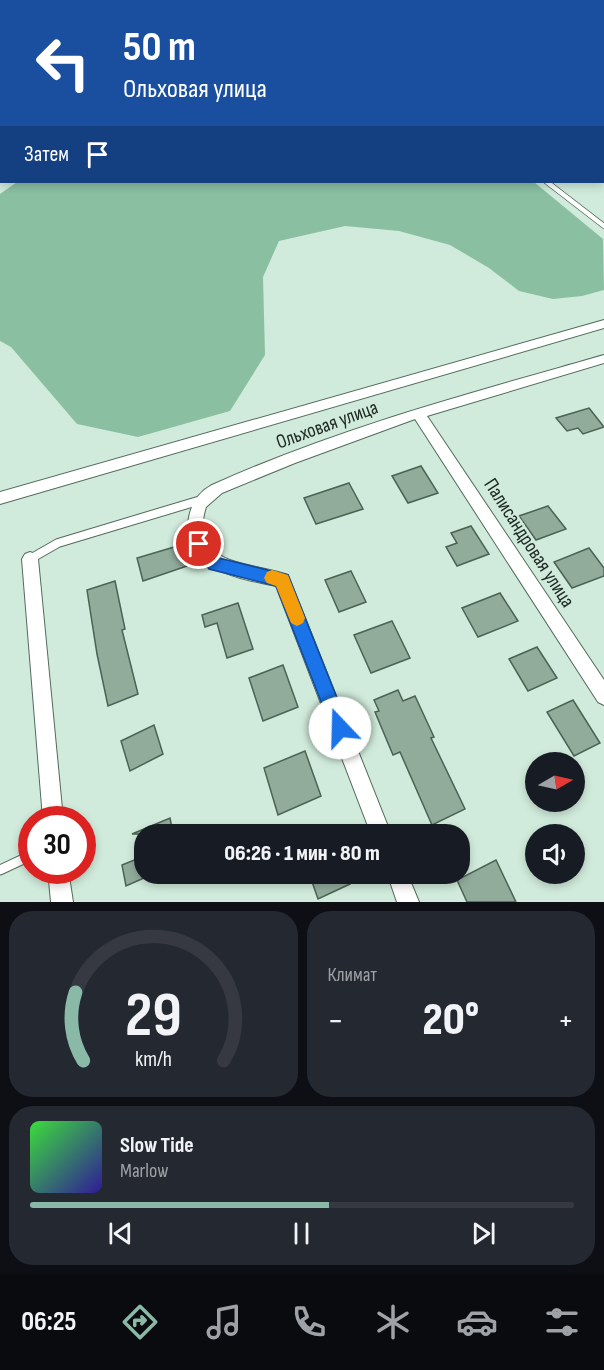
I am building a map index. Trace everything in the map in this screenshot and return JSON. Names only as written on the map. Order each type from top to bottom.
[{"type":"street","points":[[0,498],[604,324]]},
{"type":"street","name":"Ольховая улица","points":[[204,499],[216,490],[274,465],[418,413],[604,359]]},
{"type":"street","name":"Палисандровая улица","points":[[418,413],[604,696]]},
{"type":"street","points":[[204,499],[197,511],[195,528],[199,544],[209,559],[214,564],[282,580],[377,824]]},
{"type":"street","points":[[30,559],[51,806]]},
{"type":"street","points":[[60,884],[62,902]]},
{"type":"street","points":[[401,884],[408,902]]},
{"type":"lane","points":[[549,183],[604,226]]},
{"type":"lane","points":[[30,559],[58,543],[204,499]]},
{"type":"lane","points":[[0,870],[18,862]]},
{"type":"green space","points":[[16,183],[535,183],[603,239],[604,290],[582,296],[553,299],[519,291],[489,268],[450,245],[399,231],[345,226],[279,241],[263,277],[265,355],[230,411],[138,437],[77,424],[11,347],[0,341],[0,194]]},
{"type":"building","points":[[589,408],[604,427],[583,434],[578,428],[567,431],[556,418]]},
{"type":"building","points":[[421,466],[438,493],[408,503],[392,476]]},
{"type":"building","points":[[349,483],[363,509],[316,524],[304,498]]},
{"type":"building","points":[[548,506],[566,529],[536,540],[519,516]]},
{"type":"building","points":[[471,526],[489,554],[457,566],[446,547],[457,543],[451,533]]},
{"type":"building","points":[[181,545],[187,566],[143,581],[137,558]]},
{"type":"building","points":[[589,548],[604,568],[604,576],[572,588],[554,562]]},
{"type":"building","points":[[351,571],[366,602],[339,612],[325,580]]},
{"type":"building","points":[[115,581],[125,629],[122,630],[138,694],[108,706],[87,590]]},
{"type":"building","points":[[500,593],[518,621],[478,637],[462,608]]},
{"type":"building","points":[[238,603],[253,649],[227,658],[217,623],[205,627],[202,615]]},
{"type":"building","points":[[392,621],[410,658],[371,673],[354,635]]},
{"type":"building","points":[[537,647],[557,678],[528,691],[509,659]]},
{"type":"building","points":[[283,665],[298,707],[263,721],[249,678]]},
{"type":"building","points":[[398,690],[403,701],[415,696],[434,737],[431,738],[465,809],[432,824],[400,752],[393,755],[375,712],[379,711],[374,700]]},
{"type":"building","points":[[573,700],[600,743],[582,752],[572,752],[547,712]]},
{"type":"building","points":[[154,725],[163,754],[130,771],[121,741]]},
{"type":"building","points":[[305,751],[321,796],[278,815],[264,768]]},
{"type":"building","points":[[170,818],[171,824],[156,824]]},
{"type":"building","points":[[134,860],[134,882],[126,886],[122,865]]},
{"type":"building","points":[[496,860],[516,902],[467,902],[459,884],[470,884],[470,873]]},
{"type":"building","points":[[313,884],[350,884],[318,899]]},
{"type":"slow traffic","points":[[272,578],[282,580],[297,618]]},
{"type":"route","points":[[199,544],[214,564],[282,580],[340,728]]}]
